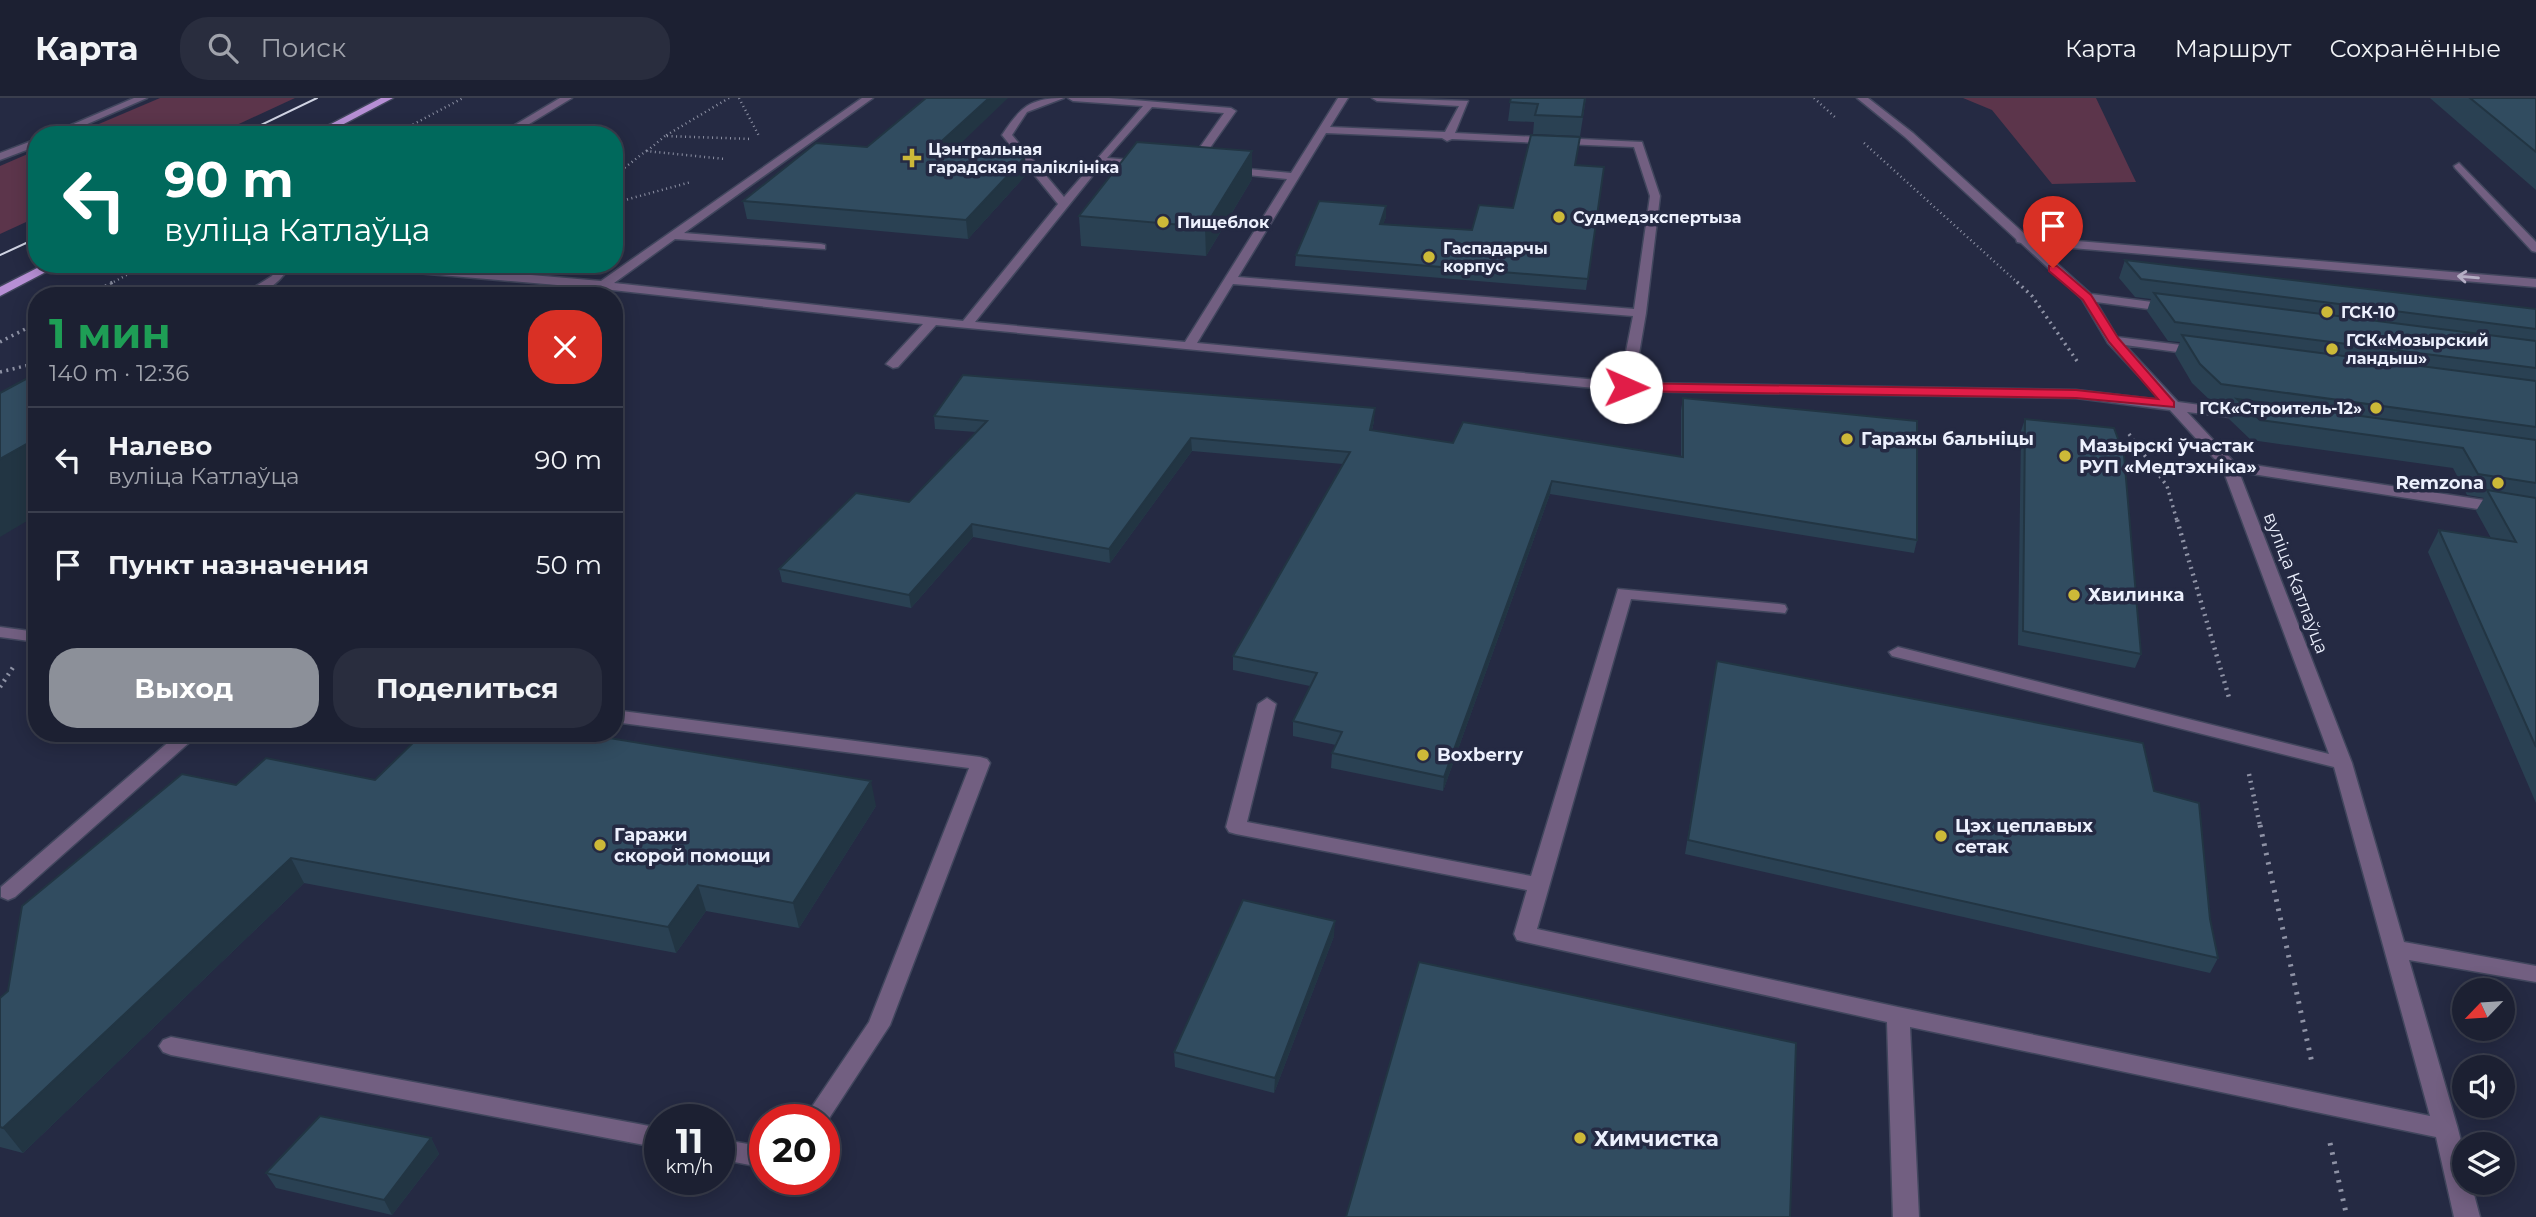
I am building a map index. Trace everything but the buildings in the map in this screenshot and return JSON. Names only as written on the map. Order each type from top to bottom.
[{"type":"main road","points":[[333,126],[388,98]]},
{"type":"main road","points":[[0,292],[37,273]]},
{"type":"street","points":[[75,126],[142,98]]},
{"type":"street","points":[[519,126],[568,98]]},
{"type":"street","points":[[623,272],[868,98]]},
{"type":"street","points":[[1059,98],[1024,110],[1007,135],[1064,204]]},
{"type":"street","points":[[1073,98],[1231,111],[1191,167]]},
{"type":"street","points":[[1219,110],[1229,98]]},
{"type":"street","points":[[1189,346],[1343,98]]},
{"type":"street","points":[[1377,98],[1465,103],[1447,138]]},
{"type":"street","name":"вуліца Катлаўца","points":[[1862,98],[1909,135],[2087,298],[2113,340],[2169,404],[2229,466],[2342,763],[2446,1129],[2467,1217]]},
{"type":"street","points":[[966,325],[1099,160],[1150,104]]},
{"type":"street","points":[[1323,130],[1447,138],[1638,144],[1655,196],[1640,313],[1626,387]]},
{"type":"street","points":[[0,157],[28,146]]},
{"type":"street","points":[[1099,160],[1152,164]]},
{"type":"street","points":[[1178,166],[1204,168]]},
{"type":"street","points":[[2459,166],[2536,249]]},
{"type":"street","points":[[1217,169],[1294,176]]},
{"type":"street","points":[[676,236],[821,247]]},
{"type":"street","points":[[2021,240],[2536,283]]},
{"type":"street","points":[[262,287],[277,278],[280,273]]},
{"type":"street","points":[[464,273],[621,287]]},
{"type":"street","points":[[603,285],[621,273]]},
{"type":"street","points":[[1229,280],[1640,313]]},
{"type":"street","points":[[623,287],[966,325],[1626,387],[2076,394],[2264,418]]},
{"type":"street","points":[[2087,298],[2182,310]]},
{"type":"street","points":[[893,364],[933,321]]},
{"type":"street","points":[[2113,340],[2209,352]]},
{"type":"street","points":[[2229,466],[2536,513]]},
{"type":"street","points":[[1779,609],[1623,593],[1525,933],[1898,1016],[2446,1129]]},
{"type":"street","points":[[0,632],[28,636]]},
{"type":"street","points":[[1898,652],[2342,763]]},
{"type":"street","points":[[1267,704],[1236,827],[1539,885]]},
{"type":"street","points":[[623,717],[980,763],[879,1025],[826,1104]]},
{"type":"street","points":[[8,892],[181,742]]},
{"type":"street","points":[[2395,949],[2536,974]]},
{"type":"street","points":[[1898,1016],[1906,1217]]},
{"type":"street","points":[[171,1046],[644,1135]]},
{"type":"path","points":[[410,126],[463,98]]},
{"type":"path","points":[[623,169],[665,136],[729,98]]},
{"type":"path","points":[[665,136],[761,140],[739,98]]},
{"type":"path","points":[[1814,98],[1844,125]]},
{"type":"path","points":[[1853,134],[2032,296],[2167,486],[2241,738],[2347,1217]]},
{"type":"path","points":[[646,151],[727,159]]},
{"type":"path","points":[[623,201],[691,182]]},
{"type":"path","points":[[105,287],[130,273]]},
{"type":"path","points":[[0,342],[28,328]]},
{"type":"path","points":[[0,372],[28,365]]},
{"type":"shaded area","points":[[160,98],[295,98],[234,126],[94,126]]},
{"type":"shaded area","points":[[1963,98],[2096,98],[2136,182],[2052,184],[1992,110]]},
{"type":"shaded area","points":[[28,154],[28,221],[0,234],[0,166]]},
{"type":"tram line","points":[[259,126],[317,98]]},
{"type":"tram line","points":[[0,255],[28,242]]},
{"type":"place","name":"Цэнтральная гарадская паліклініка","points":[[912,158]]},
{"type":"place","name":"Судмедэкспертыза","points":[[1559,217]]},
{"type":"place","name":"Пищеблок","points":[[1163,222]]},
{"type":"place","name":"Гаспадарчы корпус","points":[[1429,257]]},
{"type":"place","name":"ГСК-10","points":[[2327,312]]},
{"type":"place","name":"ГСК«Мозырский ландыш»","points":[[2332,349]]},
{"type":"place","name":"ГСК«Строитель-12»","points":[[2376,408]]},
{"type":"place","name":"Гаражы бальніцы","points":[[1847,439]]},
{"type":"place","name":"Мазырскі ўчастак РУП «Медтэхніка»","points":[[2065,456]]},
{"type":"place","name":"Remzona","points":[[2498,483]]},
{"type":"place","name":"Хвилинка","points":[[2074,595]]},
{"type":"place","name":"Boxberry","points":[[1423,755]]},
{"type":"place","name":"Цэх цеплавых сетак","points":[[1941,836]]},
{"type":"place","name":"Гаражи скорой помощи","points":[[600,845]]},
{"type":"place","name":"Химчистка","points":[[1580,1138]]},
{"type":"route","points":[[1626,387],[2076,394],[2169,404],[2113,340],[2087,298],[2053,268]]}]
